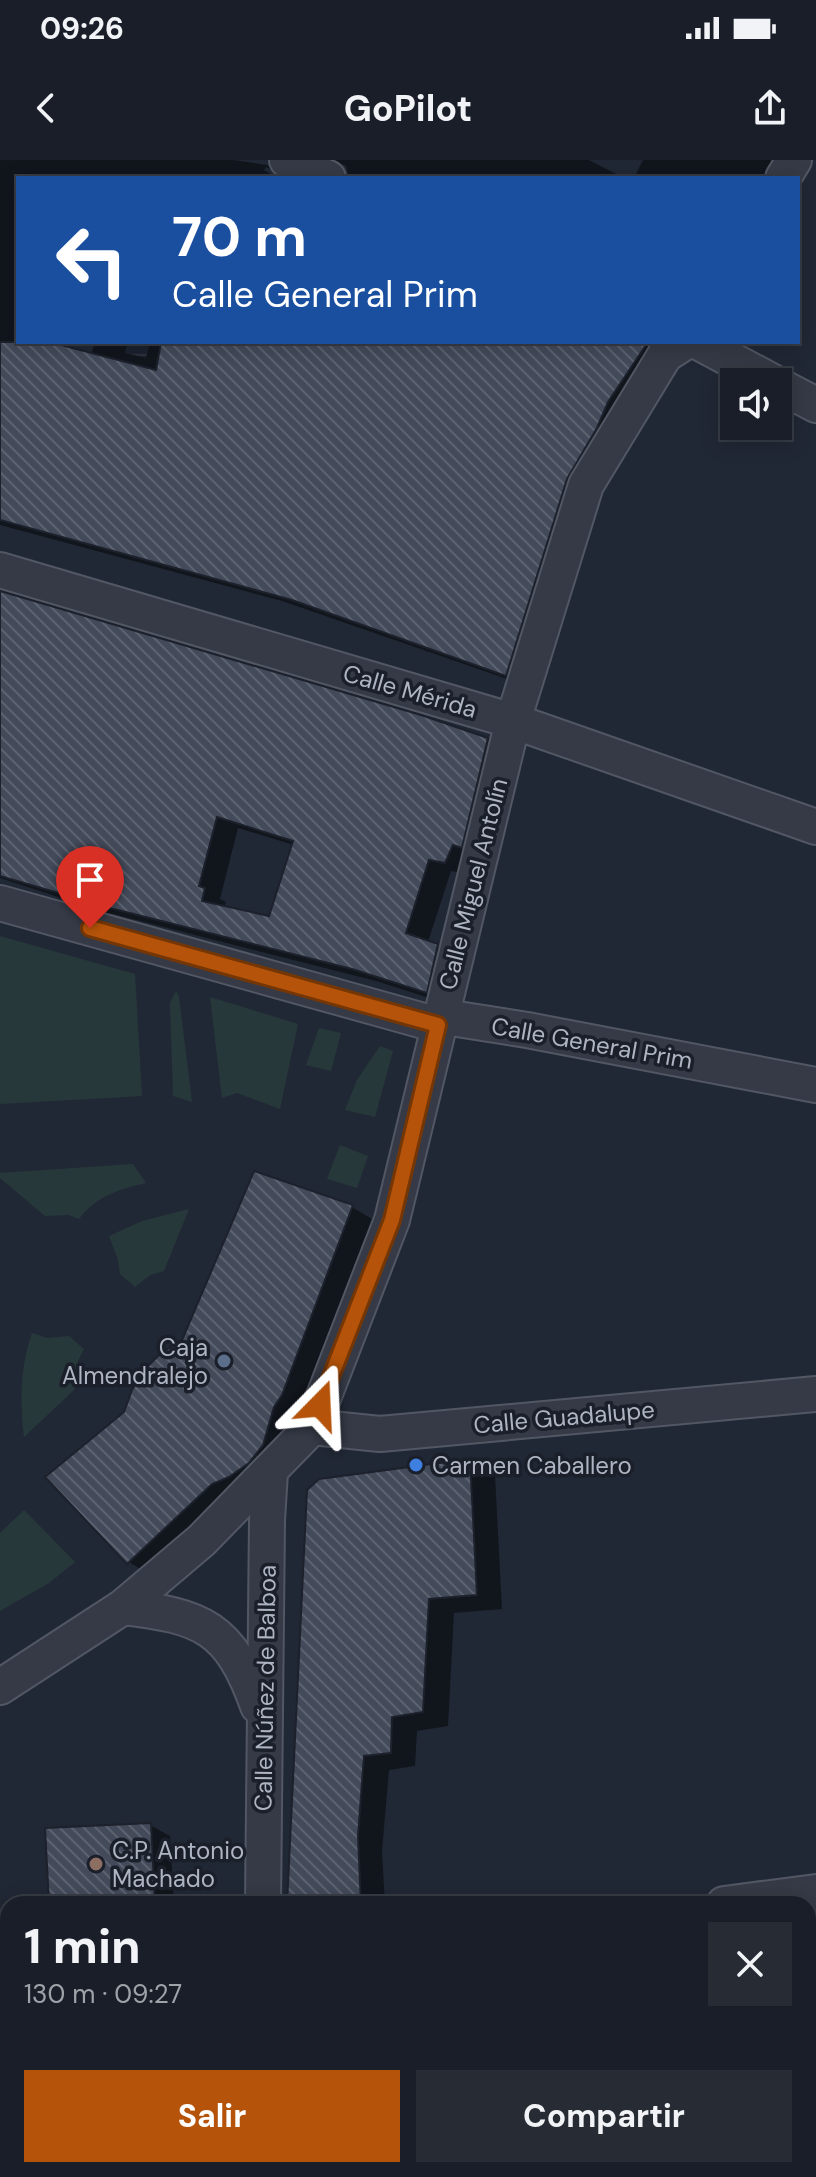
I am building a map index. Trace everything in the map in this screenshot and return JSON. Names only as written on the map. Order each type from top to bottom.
[{"type":"street","points":[[287,160],[323,176]]},
{"type":"street","name":"Calle Miguel Antolín","points":[[0,1687],[123,1607],[202,1540],[312,1427],[392,1220],[513,721],[586,485],[665,355],[682,344]]},
{"type":"street","points":[[702,344],[747,368]]},
{"type":"street","points":[[792,392],[816,405]]},
{"type":"street","name":"Calle Mérida","points":[[0,570],[513,721],[816,827]]},
{"type":"street","name":"Calle General Prim","points":[[0,903],[438,1025],[451,1018],[527,1030],[816,1085]]},
{"type":"street","name":"Calle Guadalupe","points":[[312,1427],[380,1434],[816,1394]]},
{"type":"street","name":"Calle Núñez de Balboa","points":[[263,1896],[270,1472]]},
{"type":"street","points":[[123,1607],[171,1613],[207,1626],[232,1652],[248,1678],[264,1722]]},
{"type":"street","points":[[785,1896],[816,1892]]},
{"type":"shaded area","points":[[0,936],[135,974],[142,1096],[0,1104]]},
{"type":"shaded area","points":[[176,991],[192,1102],[173,1096],[170,1003]]},
{"type":"shaded area","points":[[210,997],[298,1024],[280,1109],[237,1093],[222,1098]]},
{"type":"shaded area","points":[[319,1028],[341,1033],[331,1071],[306,1065]]},
{"type":"shaded area","points":[[380,1046],[393,1051],[375,1117],[345,1110],[357,1080]]},
{"type":"shaded area","points":[[340,1145],[368,1156],[357,1188],[327,1179]]},
{"type":"shaded area","points":[[133,1164],[146,1183],[101,1199],[79,1219],[69,1215],[45,1216],[0,1178],[0,1173]]},
{"type":"shaded area","points":[[189,1209],[164,1271],[150,1275],[135,1287],[120,1274],[109,1236],[142,1221]]},
{"type":"shaded area","points":[[32,1333],[47,1338],[69,1336],[84,1349],[78,1361],[74,1390],[24,1437],[22,1385]]},
{"type":"shaded area","points":[[24,1510],[75,1562],[49,1583],[0,1611],[0,1533]]},
{"type":"water","points":[[127,344],[150,344],[146,358],[125,353]]},
{"type":"building","points":[[0,342],[58,344],[156,370],[161,344],[647,344],[608,402],[597,428],[567,479],[506,676],[292,600],[0,520]]},
{"type":"building","points":[[0,591],[421,715],[488,738],[462,848],[453,845],[445,863],[429,860],[406,933],[438,944],[427,993],[352,969],[110,908],[0,876]],"holes":[[[217,817],[293,841],[269,916],[202,901],[205,888],[199,886]]]},
{"type":"building","name":"Caja Almendralejo","points":[[254,1171],[353,1205],[282,1395],[274,1407],[263,1445],[249,1463],[212,1484],[127,1564],[45,1477],[124,1412],[132,1390],[145,1369],[161,1353],[182,1340]]},
{"type":"building","points":[[470,1459],[477,1595],[429,1599],[423,1712],[392,1717],[391,1753],[364,1756],[358,1836],[361,1896],[287,1896],[307,1490],[319,1479]]},
{"type":"building","name":"C.P. Antonio Machado","points":[[151,1823],[155,1896],[49,1896],[45,1828]]},
{"type":"place","name":"Caja Almendralejo","points":[[224,1361]]},
{"type":"place","name":"Carmen Caballero","points":[[416,1465]]},
{"type":"place","name":"C.P. Antonio Machado","points":[[96,1864]]},
{"type":"route","points":[[90,928],[438,1025],[392,1220],[320,1405]]}]
